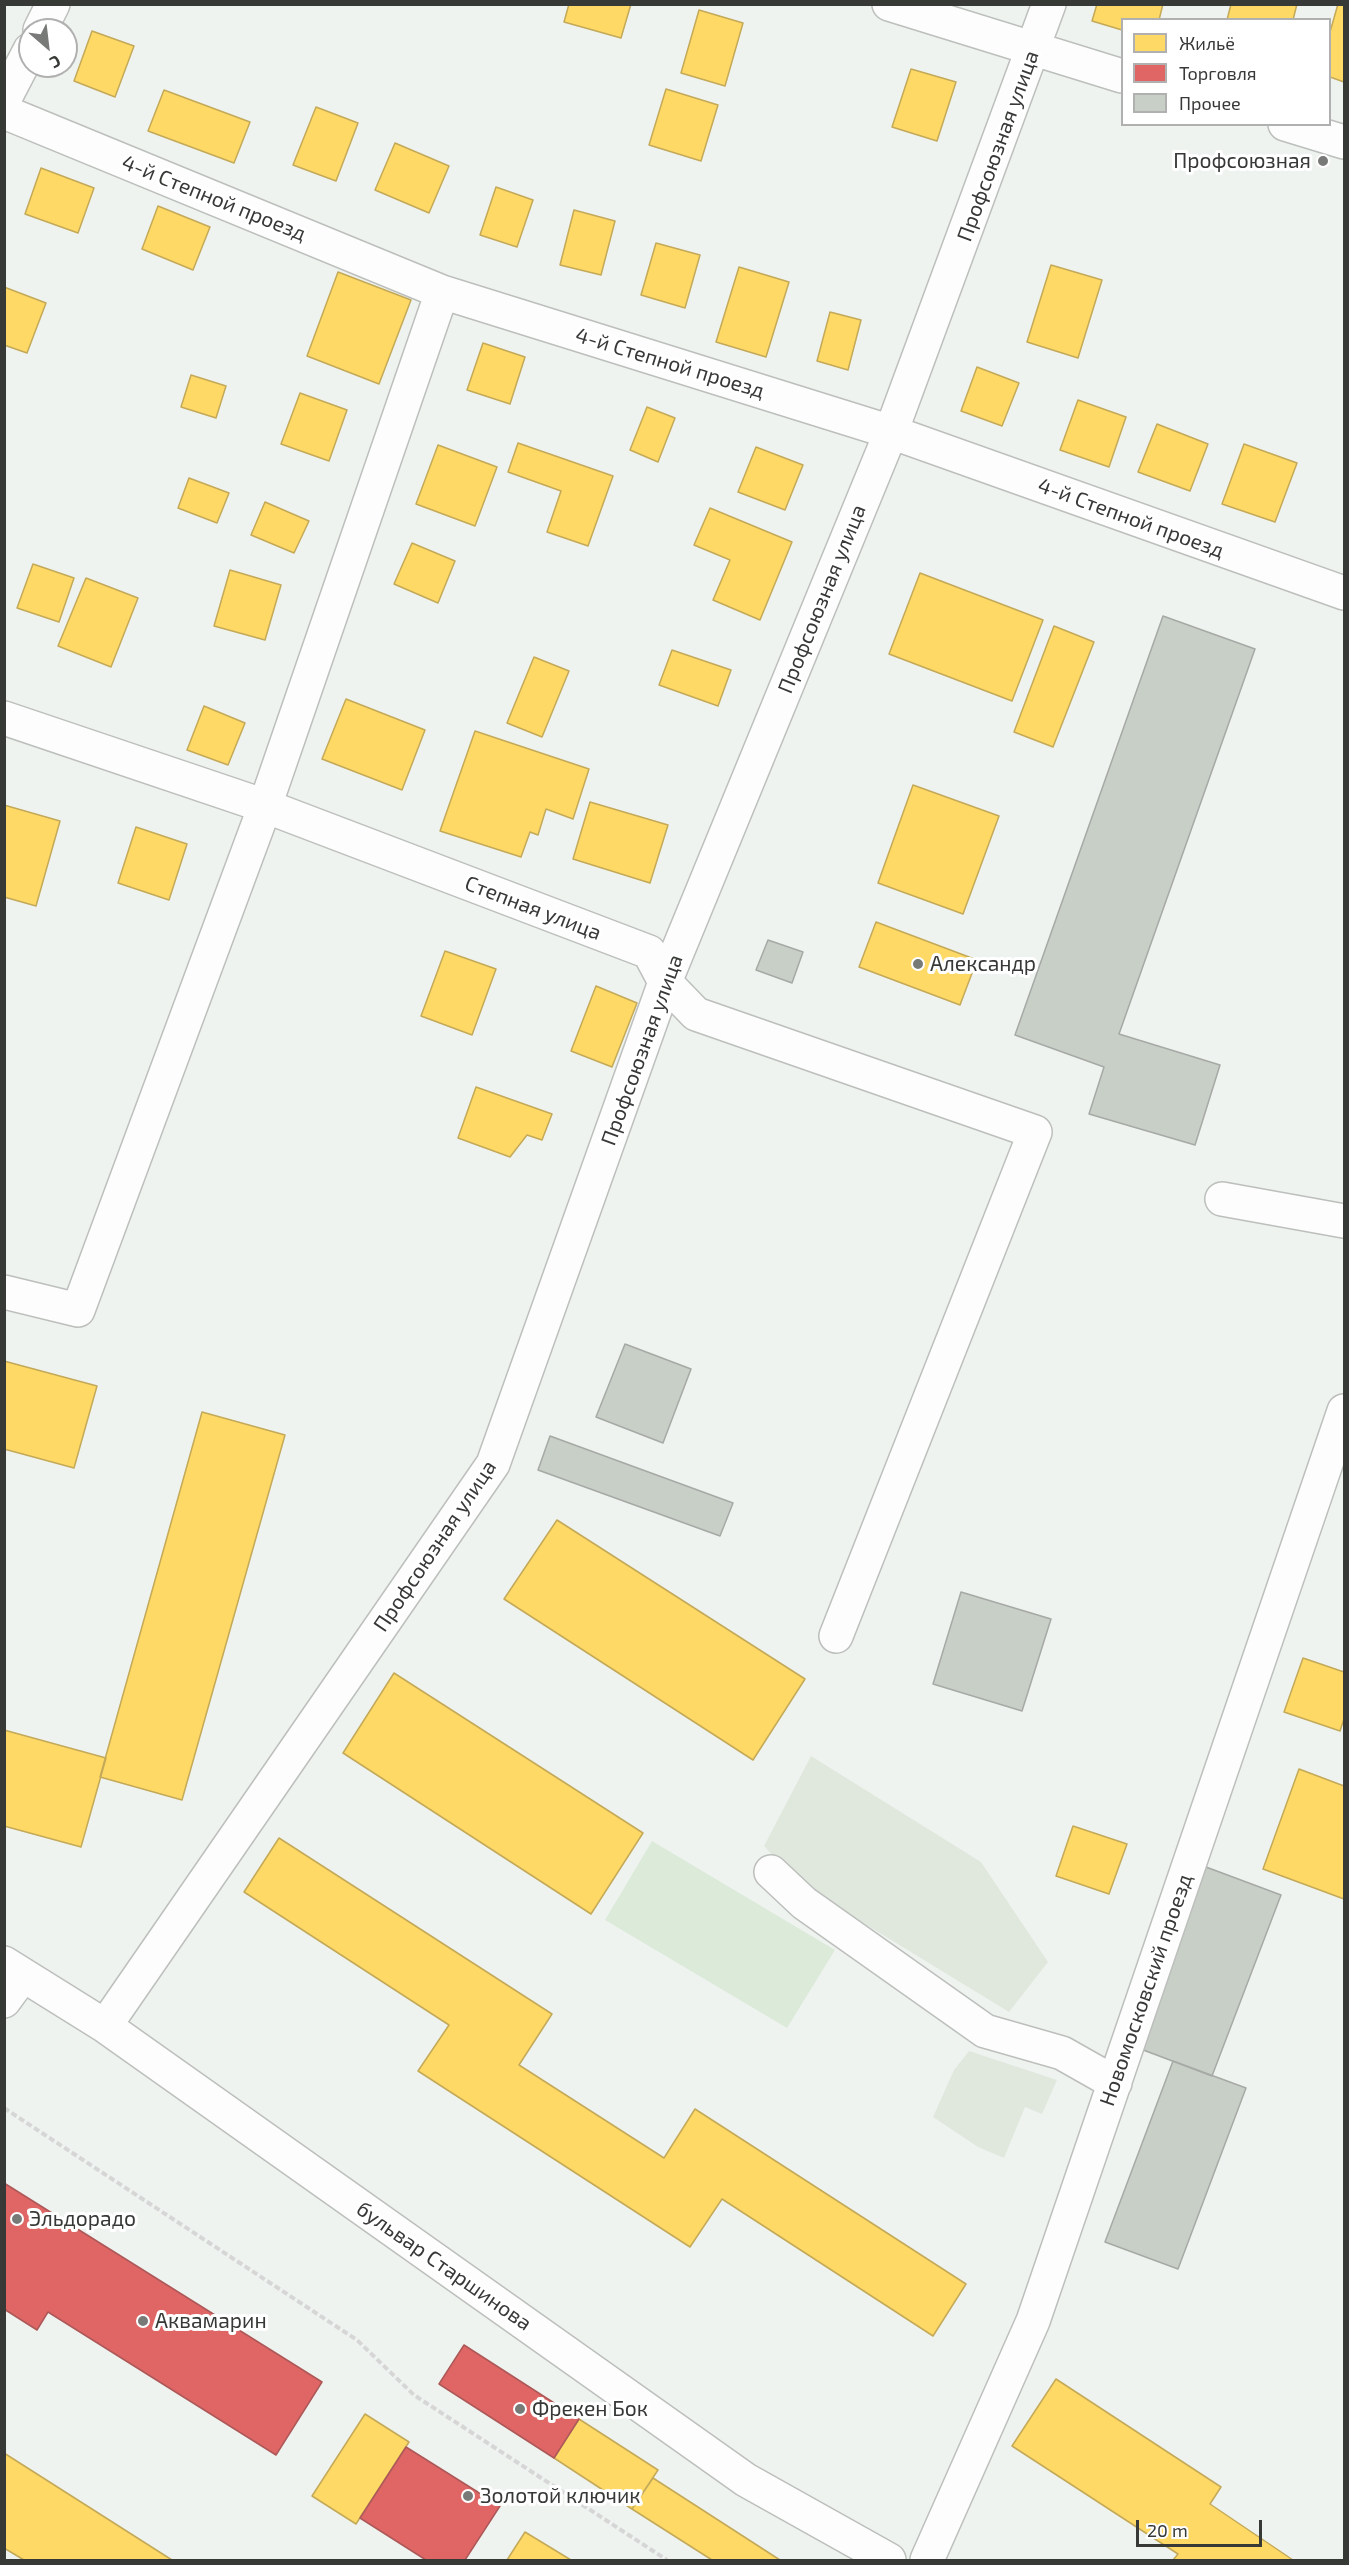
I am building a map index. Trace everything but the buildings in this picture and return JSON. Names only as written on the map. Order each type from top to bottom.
[{"type":"street","points":[[46,18],[53,4]]},
{"type":"street","points":[[889,4],[1121,76]]},
{"type":"street","name":"Профсоюзная улица","points":[[105,2026],[493,1464],[665,982],[891,432],[1034,50],[1049,4]]},
{"type":"street","points":[[4,100],[18,73]]},
{"type":"street","name":"4-й Степной проезд","points":[[4,112],[442,292],[891,432],[1344,594]]},
{"type":"street","points":[[1292,126],[1344,142]]},
{"type":"street","points":[[4,1292],[78,1310],[265,806],[442,292]]},
{"type":"street","name":"Степная улица","points":[[4,718],[265,806],[649,952],[665,982],[696,1014],[1035,1132],[836,1636]]},
{"type":"street","points":[[1222,1199],[1344,1221]]},
{"type":"street","name":"Новомосковский проезд","points":[[927,2560],[1033,2321],[1344,1411]]},
{"type":"street","points":[[771,1872],[804,1903],[985,2031],[1062,2052],[1114,2083]]},
{"type":"street","points":[[4,2001],[14,1969]]},
{"type":"street","name":"бульвар Старшинова","points":[[14,1969],[105,2026],[746,2480],[889,2560]]},
{"type":"path","points":[[4,2109],[357,2340],[414,2395],[667,2560]]},
{"type":"shaded area","points":[[811,1756],[981,1862],[1048,1962],[1009,2012],[798,1883],[764,1846]]},
{"type":"shaded area","points":[[969,2051],[1057,2080],[1042,2114],[1025,2107],[1004,2158],[978,2147],[933,2117],[954,2070]]},
{"type":"green space","points":[[652,1841],[835,1950],[787,2028],[605,1920]]},
{"type":"place","name":"Профсоюзная","points":[[1323,161]]},
{"type":"place","name":"Александр","points":[[918,964]]},
{"type":"place","name":"Эльдорадо","points":[[17,2219]]},
{"type":"place","name":"Аквамарин","points":[[143,2321]]},
{"type":"place","name":"Фрекен Бок","points":[[520,2409]]},
{"type":"place","name":"Золотой ключик","points":[[468,2496]]}]
